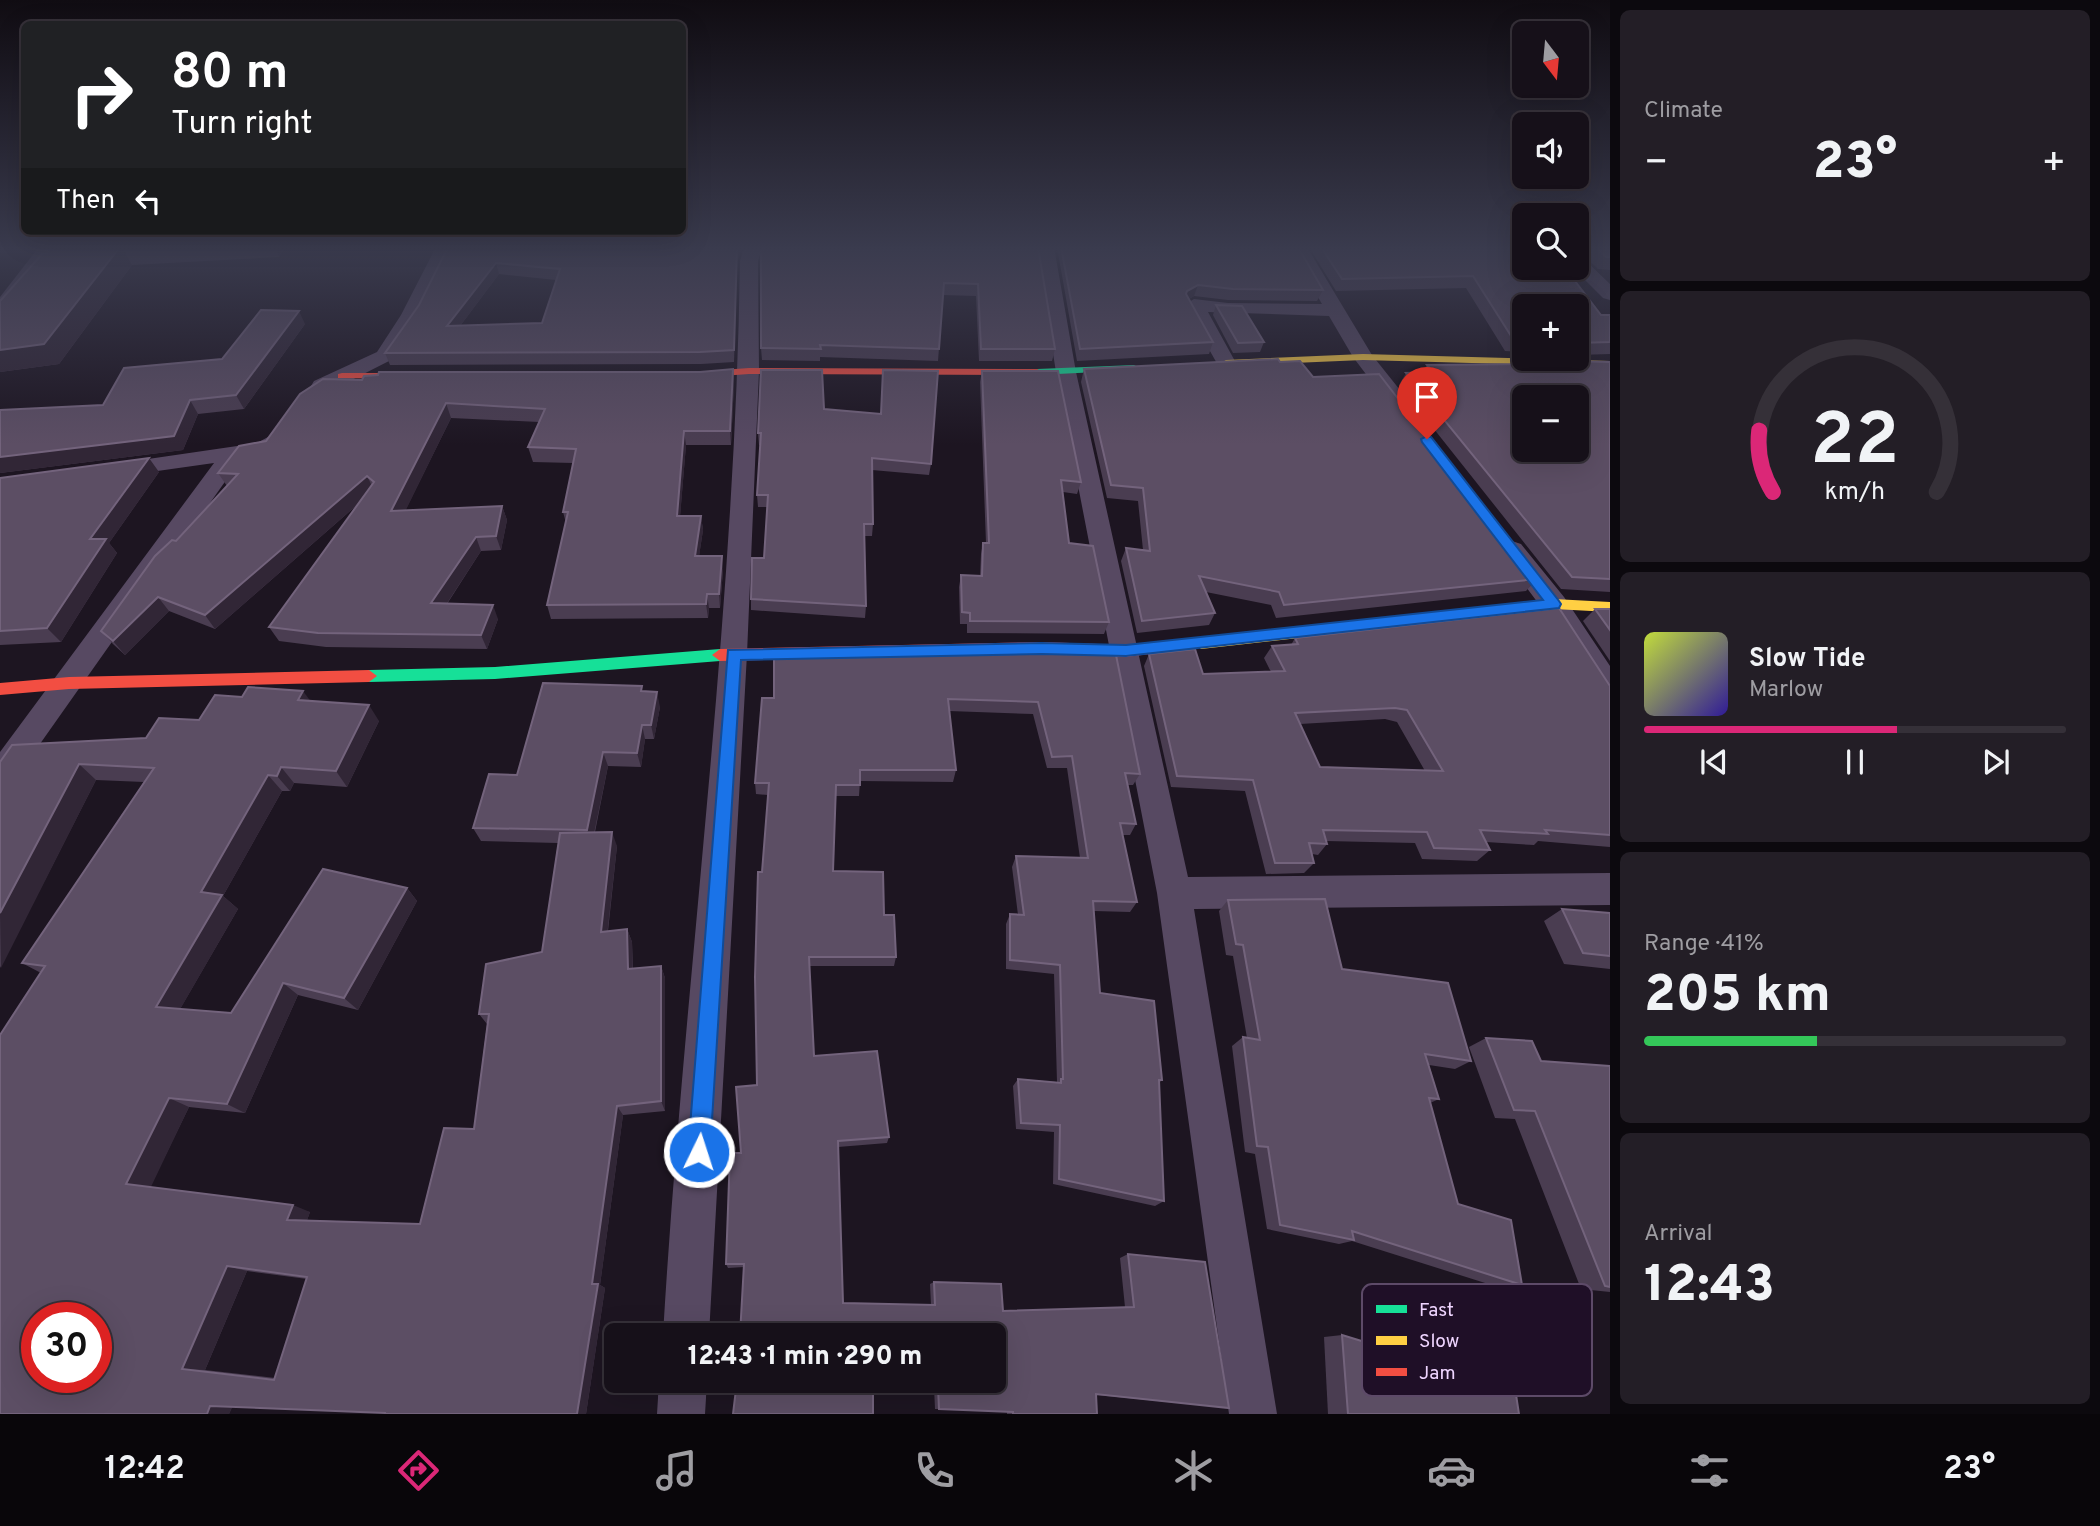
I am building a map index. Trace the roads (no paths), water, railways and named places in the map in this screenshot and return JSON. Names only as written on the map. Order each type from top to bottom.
[{"type":"street","points":[[307,394],[384,356],[412,313]]},
{"type":"street","points":[[687,1323],[733,654],[749,371],[749,313]]},
{"type":"street","points":[[1056,313],[1174,893],[1253,1414]]},
{"type":"street","points":[[1197,313],[1219,363],[1363,357],[1610,364]]},
{"type":"street","points":[[1337,313],[1363,357],[1413,421]]},
{"type":"street","points":[[659,376],[749,371],[1066,372],[1146,367]]},
{"type":"street","points":[[342,376],[438,376]]},
{"type":"street","points":[[86,474],[264,449],[277,429]]},
{"type":"street","points":[[0,776],[233,454]]},
{"type":"street","points":[[1496,529],[1554,604],[1610,690]]},
{"type":"street","points":[[0,689],[69,682],[495,673],[733,654],[1042,648],[1126,651],[1554,604],[1610,607]]},
{"type":"street","points":[[1174,893],[1610,889]]},
{"type":"street","points":[[681,1414],[682,1393]]}]
